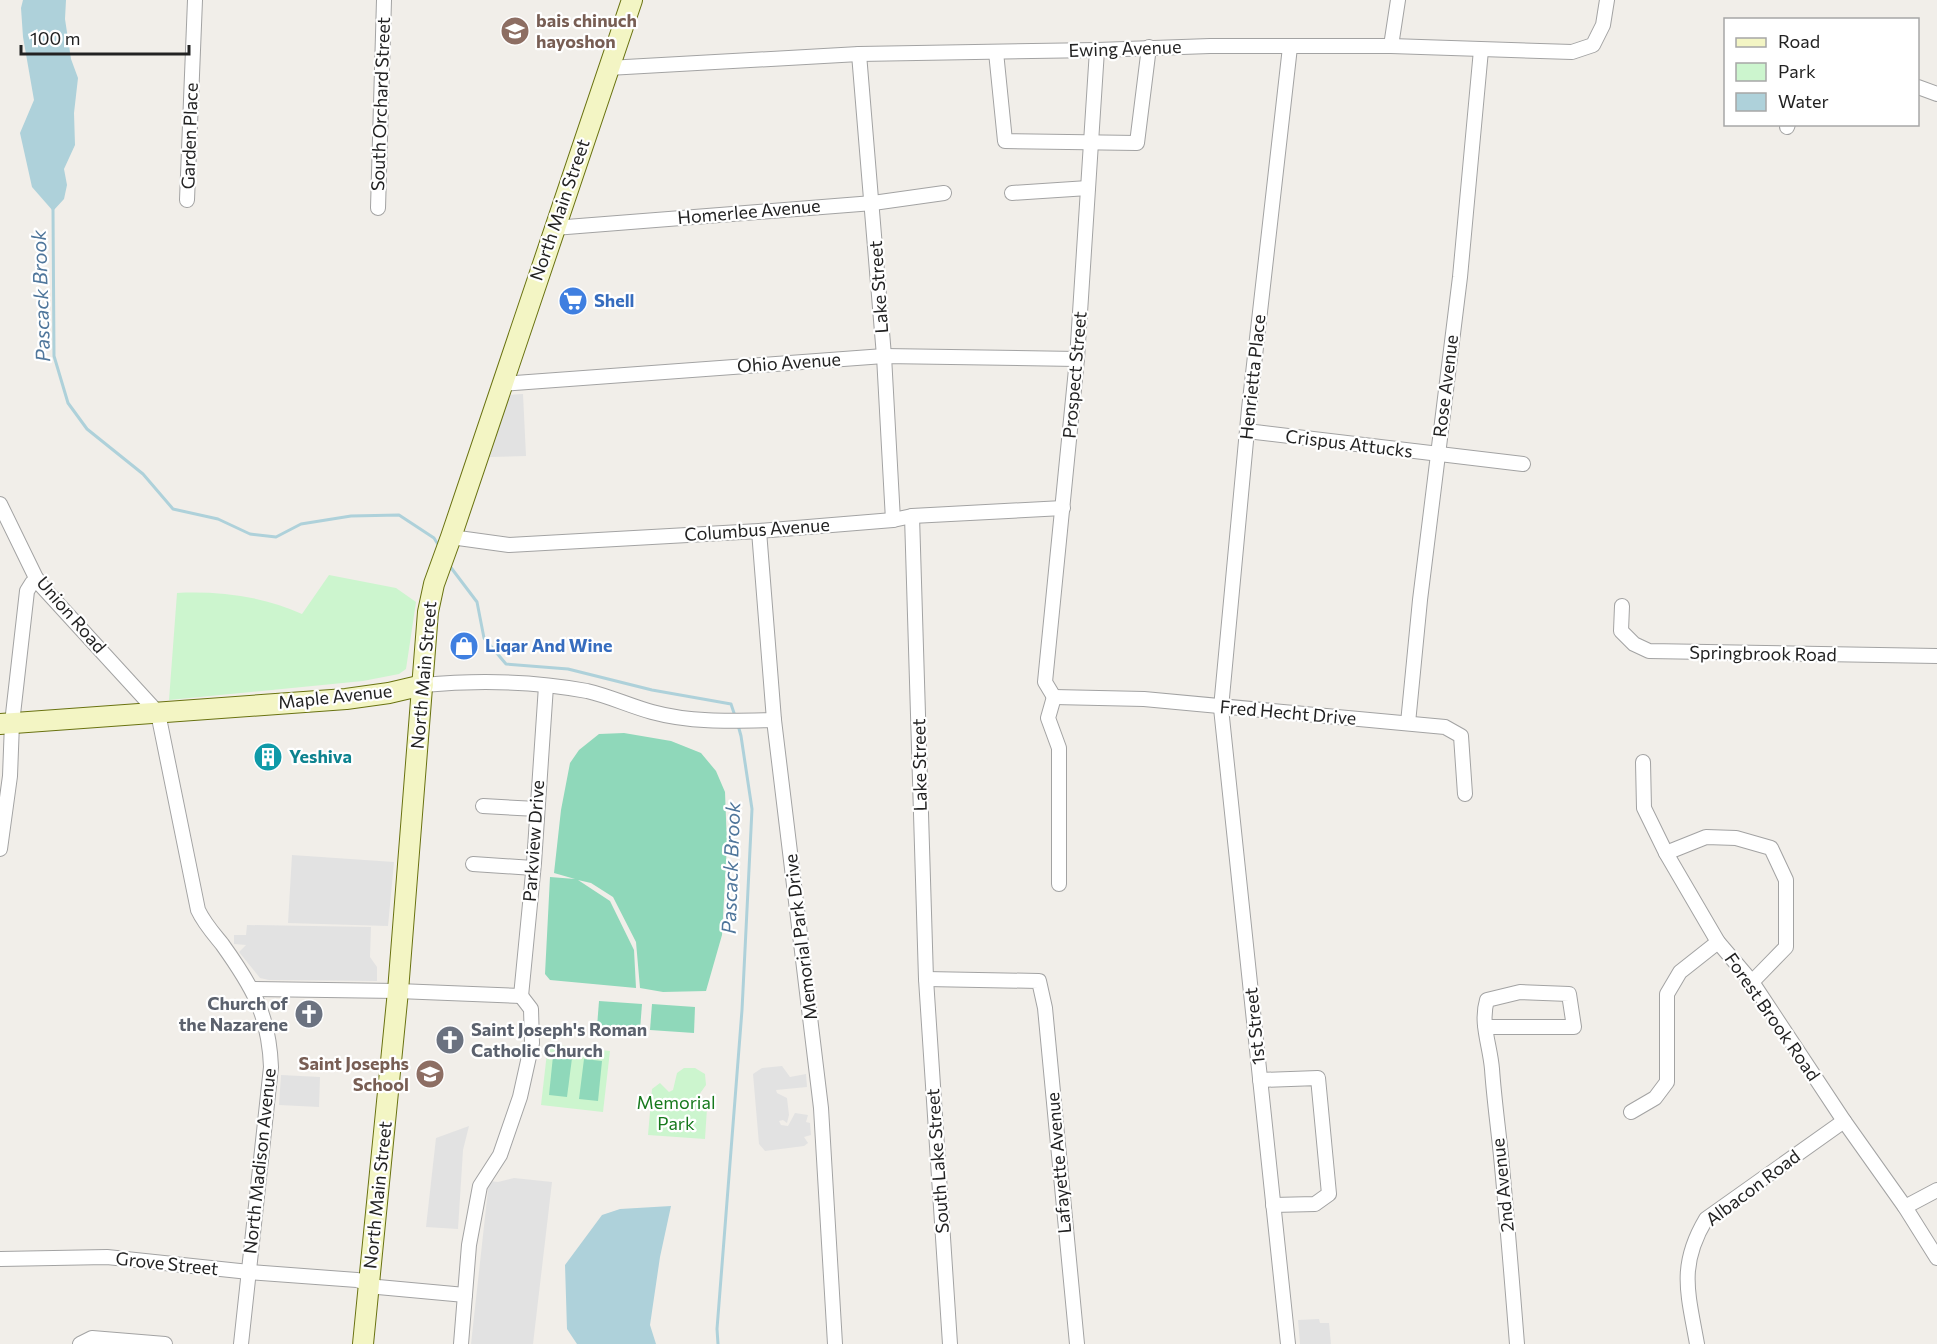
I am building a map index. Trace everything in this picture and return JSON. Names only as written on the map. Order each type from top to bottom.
[{"type":"main road","name":"North Main Street","points":[[363,1344],[398,991],[428,612],[434,584],[632,0]]},
{"type":"main road","name":"Maple Avenue","points":[[6,724],[346,699],[423,685]]},
{"type":"street","name":"Garden Place","points":[[187,200],[195,0]]},
{"type":"street","name":"South Orchard Street","points":[[378,208],[384,0]]},
{"type":"street","points":[[1391,46],[1398,0]]},
{"type":"street","name":"Ewing Avenue","points":[[608,68],[859,54],[1149,48],[1391,46],[1578,51],[1593,45],[1603,25],[1607,0]]},
{"type":"street","name":"Henrietta Place","points":[[1221,708],[1247,431],[1290,47]]},
{"type":"street","points":[[996,52],[1005,141],[1137,143],[1149,48]]},
{"type":"street","name":"Prospect Street","points":[[1054,697],[1045,682],[1077,359],[1097,50]]},
{"type":"street","name":"Rose Avenue","points":[[1408,723],[1460,277],[1481,50]]},
{"type":"street","name":"Lake Street","points":[[859,54],[873,202],[893,520]]},
{"type":"street","points":[[1919,88],[1937,94]]},
{"type":"street","points":[[1012,193],[1088,188]]},
{"type":"street","name":"Homerlee Avenue","points":[[554,228],[873,202],[944,193]]},
{"type":"street","name":"Ohio Avenue","points":[[502,384],[884,356],[1077,359]]},
{"type":"street","name":"Crispus Attucks","points":[[1247,431],[1523,464]]},
{"type":"street","name":"Union Road","points":[[0,504],[37,579],[158,713]]},
{"type":"street","name":"Columbus Avenue","points":[[447,549],[759,531],[893,520],[912,516],[1063,508]]},
{"type":"street","name":"Lake Street","points":[[912,516],[926,979]]},
{"type":"street","name":"Memorial Park Drive","points":[[759,531],[774,720],[821,1108],[835,1344]]},
{"type":"street","points":[[0,849],[10,776],[6,724],[27,591],[37,579]]},
{"type":"street","name":"Springbrook Road","points":[[1622,606],[1621,631],[1634,644],[1649,651],[1937,656]]},
{"type":"street","name":"Maple Avenue","points":[[423,685],[502,682],[546,686],[588,692],[653,712],[689,719],[724,722],[774,720]]},
{"type":"street","name":"Parkview Drive","points":[[521,996],[546,686]]},
{"type":"street","points":[[1054,697],[1048,718],[1059,748],[1059,884]]},
{"type":"street","name":"Fred Hecht Drive","points":[[1054,697],[1144,699],[1445,728],[1461,736],[1465,794]]},
{"type":"street","name":"1st Street","points":[[1221,708],[1288,1344]]},
{"type":"street","name":"North Madison Avenue","points":[[158,713],[198,910],[204,923],[253,989],[264,1014],[269,1039],[271,1067],[242,1344]]},
{"type":"street","name":"Forest Brook Road","points":[[1642,762],[1644,808],[1666,853],[1718,942],[1752,982],[1844,1121],[1905,1207],[1937,1258]]},
{"type":"street","points":[[483,806],[537,809]]},
{"type":"street","points":[[1666,853],[1706,837],[1736,838],[1771,849],[1786,880],[1786,946],[1752,982]]},
{"type":"street","points":[[474,864],[533,868]]},
{"type":"street","points":[[1631,1112],[1655,1098],[1667,1082],[1667,994],[1680,972],[1718,942]]},
{"type":"street","name":"Lafayette Avenue","points":[[926,979],[1040,981],[1045,1008],[1077,1344]]},
{"type":"street","name":"South Lake Street","points":[[926,979],[950,1344]]},
{"type":"street","points":[[253,989],[521,996],[531,1009],[532,1043],[520,1096],[500,1155],[480,1186],[469,1245],[460,1344]]},
{"type":"street","name":"2nd Avenue","points":[[1485,1027],[1574,1027],[1569,994],[1520,992],[1487,1000],[1485,1008],[1485,1027],[1492,1065],[1494,1111],[1501,1155],[1517,1344]]},
{"type":"street","points":[[1260,1080],[1318,1078],[1329,1194],[1315,1204],[1273,1205]]},
{"type":"street","name":"Albacon Road","points":[[1697,1344],[1688,1291],[1688,1261],[1697,1233],[1706,1219],[1844,1121]]},
{"type":"street","points":[[1905,1207],[1937,1190]]},
{"type":"street","name":"Grove Street","points":[[0,1259],[107,1257],[249,1272],[357,1280],[378,1287],[465,1295]]},
{"type":"street","points":[[86,1341],[165,1344]]},
{"type":"green space","points":[[329,575],[396,588],[416,602],[406,669],[399,674],[363,681],[169,700],[177,593],[241,596],[272,603],[302,614]]},
{"type":"green space","points":[[624,733],[671,741],[701,753],[716,771],[725,792],[727,845],[722,935],[706,991],[663,992],[640,988],[636,942],[613,897],[591,883],[578,880],[610,901],[634,950],[636,988],[550,980],[545,974],[550,877],[575,879],[554,873],[561,810],[570,763],[579,750],[599,734]]},
{"type":"green space","points":[[599,1001],[642,1004],[640,1030],[597,1027]]},
{"type":"green space","points":[[652,1004],[695,1007],[694,1033],[650,1030]]},
{"type":"green space","points":[[548,1044],[610,1051],[603,1112],[541,1105]]},
{"type":"green space","points":[[553,1056],[572,1058],[567,1097],[549,1095]]},
{"type":"green space","points":[[584,1059],[602,1061],[598,1101],[579,1099]]},
{"type":"green space","name":"Memorial Park","points":[[684,1068],[695,1068],[705,1074],[706,1085],[696,1099],[699,1107],[707,1108],[705,1139],[648,1135],[652,1089],[660,1083],[669,1092],[673,1090],[677,1073]]},
{"type":"shaded area","points":[[523,394],[526,456],[490,457],[507,395]]},
{"type":"shaded area","points":[[292,855],[394,862],[388,926],[288,923]]},
{"type":"shaded area","points":[[247,925],[371,927],[370,957],[377,967],[377,981],[260,978],[239,952],[246,945],[234,944],[234,935],[246,935]]},
{"type":"shaded area","points":[[782,1066],[790,1077],[806,1074],[807,1087],[776,1090],[777,1093],[787,1098],[789,1115],[787,1123],[783,1120],[779,1121],[781,1125],[788,1126],[795,1113],[808,1115],[806,1122],[810,1123],[811,1135],[804,1137],[808,1143],[804,1146],[765,1151],[759,1144],[753,1074],[762,1068]]},
{"type":"shaded area","points":[[281,1075],[320,1077],[319,1107],[279,1105]]},
{"type":"shaded area","points":[[469,1126],[463,1150],[458,1229],[426,1227],[436,1138]]},
{"type":"shaded area","points":[[514,1178],[552,1182],[533,1344],[471,1344],[489,1181],[498,1182]]},
{"type":"shaded area","points":[[1319,1319],[1320,1323],[1329,1323],[1331,1344],[1300,1344],[1298,1320]]},
{"type":"water","points":[[23,0],[66,0],[65,19],[71,59],[78,78],[74,113],[75,145],[64,169],[67,185],[64,199],[53,211],[32,187],[20,133],[34,100],[23,37],[21,8]]},
{"type":"water","points":[[671,1206],[660,1257],[650,1325],[656,1344],[577,1344],[567,1329],[565,1265],[602,1215],[620,1209]]},
{"type":"waterway","name":"Pascack Brook","points":[[53,209],[54,356],[68,403],[87,429],[143,474],[173,509],[218,519],[250,534],[276,537],[301,524],[351,516],[399,515],[434,538],[439,546]]},
{"type":"waterway","name":"Pascack Brook","points":[[449,565],[477,602],[484,638],[506,664],[568,669],[652,690],[731,704],[735,716]]},
{"type":"waterway","name":"Pascack Brook","points":[[718,1344],[717,1329],[742,1010],[752,809],[738,725]]},
{"type":"place","name":"bais chinuch hayoshon","points":[[515,31]]},
{"type":"place","name":"Shell","points":[[573,301]]},
{"type":"place","name":"Liqar And Wine","points":[[464,646]]},
{"type":"place","name":"Yeshiva","points":[[268,757]]},
{"type":"place","name":"Church of the Nazarene","points":[[309,1014]]},
{"type":"place","name":"Saint Joseph's Roman Catholic Church","points":[[450,1040]]},
{"type":"place","name":"Saint Josephs School","points":[[430,1074]]}]
